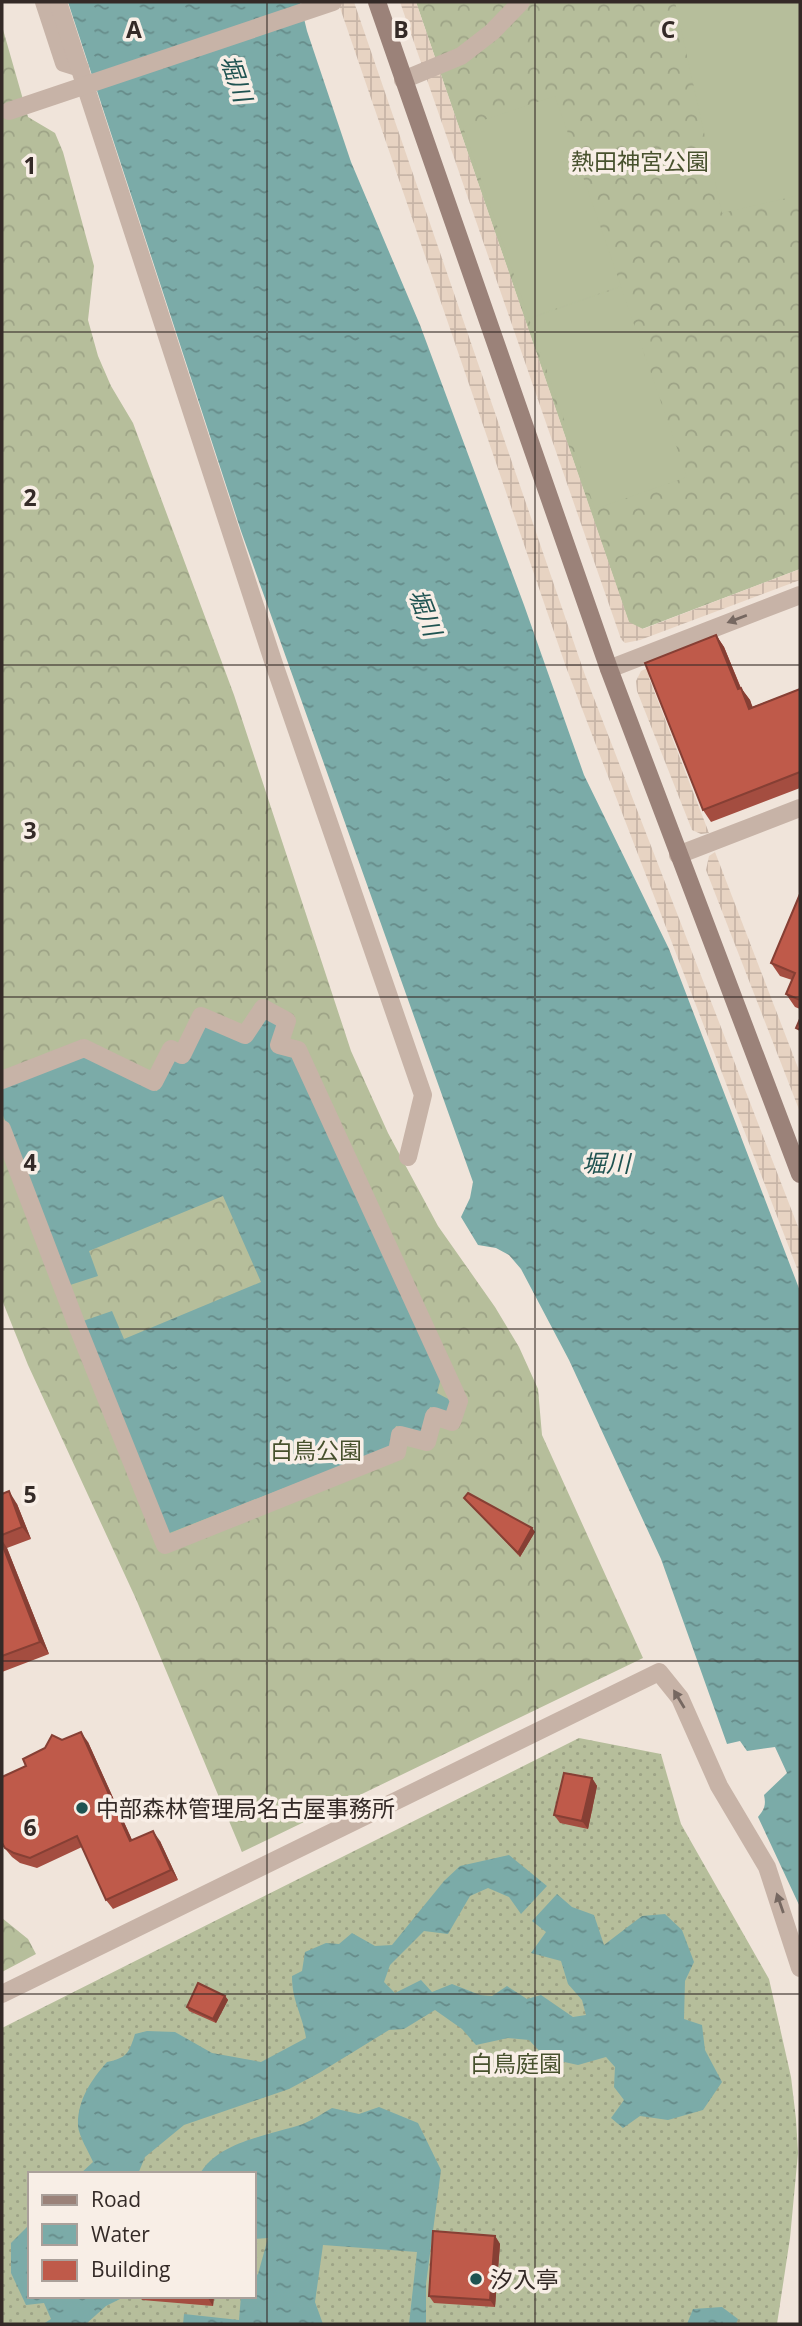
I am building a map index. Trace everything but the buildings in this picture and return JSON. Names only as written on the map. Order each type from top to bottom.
[{"type":"street","points":[[44,2],[64,63],[80,68]]},
{"type":"street","points":[[58,2],[274,664],[423,1095],[408,1157]]},
{"type":"street","points":[[6,112],[333,2]]},
{"type":"street","points":[[377,2],[609,669],[800,1174]]},
{"type":"street","points":[[404,80],[461,56],[492,32],[521,2]]},
{"type":"street","points":[[609,669],[800,594]]},
{"type":"street","points":[[678,855],[800,808]]},
{"type":"street","points":[[2,1080],[84,1048],[154,1082],[171,1049],[182,1055],[201,1016],[245,1035],[263,1008],[287,1021],[279,1045],[299,1050],[459,1401],[452,1422],[434,1416],[427,1442],[400,1436],[397,1452],[165,1545],[2,1129]]},
{"type":"street","points":[[2,1994],[659,1672],[680,1698],[719,1786],[767,1867],[800,1968]]},
{"type":"green space","name":"熱田神宮公園","points":[[416,2],[800,2],[800,569],[642,629],[629,623]]},
{"type":"green space","points":[[675,2],[800,2],[800,195],[722,213]]},
{"type":"green space","name":"白鳥公園","points":[[2,26],[28,117],[55,133],[63,152],[94,266],[88,320],[98,356],[111,386],[133,423],[234,695],[351,1051],[388,1133],[438,1226],[495,1307],[519,1347],[538,1389],[542,1435],[643,1658],[242,1852],[136,1599],[28,1365],[2,1300]]},
{"type":"green space","points":[[555,96],[621,286],[529,318],[463,127]]},
{"type":"green space","points":[[621,287],[687,477],[595,509],[529,319]]},
{"type":"green space","name":"白鳥庭園","points":[[579,1738],[661,1754],[681,1824],[769,1979],[791,2077],[798,2153],[790,2238],[777,2324],[2,2324],[2,2028]]},
{"type":"green space","points":[[2,1918],[28,1939],[36,1954],[2,1972]]},
{"type":"shaded area","points":[[338,2],[354,2],[585,675],[800,1232],[800,1276],[566,667]]},
{"type":"shaded area","points":[[400,2],[416,2],[629,622],[643,629],[800,569],[800,580],[640,640],[625,643],[621,639]]},
{"type":"shaded area","points":[[654,665],[649,678],[709,833],[701,834],[692,830],[637,691],[636,681],[641,671]]},
{"type":"shaded area","points":[[715,852],[800,1073],[800,1112],[706,870],[709,856]]},
{"type":"water","name":"堀川","points":[[68,2],[300,2],[307,31],[351,162],[420,325],[584,775],[669,949],[800,1291],[800,1907],[758,1817],[764,1806],[764,1795],[787,1773],[775,1747],[747,1751],[740,1741],[727,1744],[661,1559],[569,1360],[521,1269],[509,1255],[496,1248],[478,1245],[461,1217],[470,1198],[473,1182],[241,531]]},
{"type":"water","points":[[264,1015],[282,1024],[441,1378],[437,1393],[452,1401],[448,1413],[430,1407],[423,1433],[396,1426],[389,1447],[167,1534],[83,1321],[112,1311],[124,1339],[261,1282],[223,1196],[89,1251],[98,1276],[70,1285],[2,1113],[2,1086],[82,1055],[157,1091],[173,1057],[205,1023],[246,1041]]},
{"type":"water","points":[[509,1855],[547,1886],[521,1914],[509,1897],[488,1888],[470,1896],[448,1934],[424,1931],[390,1965],[384,1982],[395,1993],[421,1980],[432,1992],[452,1984],[480,1995],[492,1996],[507,1986],[527,1999],[541,1995],[573,2017],[586,2015],[582,2000],[568,1984],[561,1961],[531,1953],[546,1932],[532,1921],[557,1894],[572,1907],[594,1915],[604,1945],[642,1916],[665,1914],[682,1930],[694,1962],[685,1981],[684,2019],[702,2025],[705,2050],[722,2082],[703,2110],[668,2120],[640,2116],[623,2128],[611,2118],[624,2100],[614,2087],[615,2067],[606,2057],[578,2065],[546,2058],[529,2040],[508,2038],[476,2045],[462,2029],[435,2010],[404,2029],[389,2030],[289,2089],[184,2125],[145,2157],[139,2172],[82,2172],[93,2162],[78,2126],[83,2100],[107,2062],[126,2054],[135,2034],[147,2031],[175,2032],[212,2053],[261,2062],[306,2038],[292,1976],[302,1971],[305,1952],[326,1943],[339,1944],[352,1933],[375,1946],[392,1945],[444,1881],[460,1866]]},
{"type":"water","points":[[379,2107],[418,2123],[441,2170],[426,2284],[426,2324],[409,2324],[417,2252],[323,2245],[315,2302],[323,2324],[183,2324],[184,2314],[239,2320],[241,2298],[256,2298],[256,2276],[268,2238],[256,2239],[256,2172],[201,2172],[208,2163],[232,2147],[303,2124],[332,2108],[359,2114]]},
{"type":"water","points":[[28,2226],[28,2298],[122,2298],[106,2306],[86,2324],[43,2324],[51,2319],[44,2303],[26,2305],[11,2273],[11,2243]]},
{"type":"water","points":[[722,2307],[738,2319],[736,2324],[687,2324],[693,2309]]},
{"type":"place","name":"中部森林管理局名古屋事務所","points":[[82,1808]]},
{"type":"place","name":"汐入亭","points":[[476,2279]]}]
